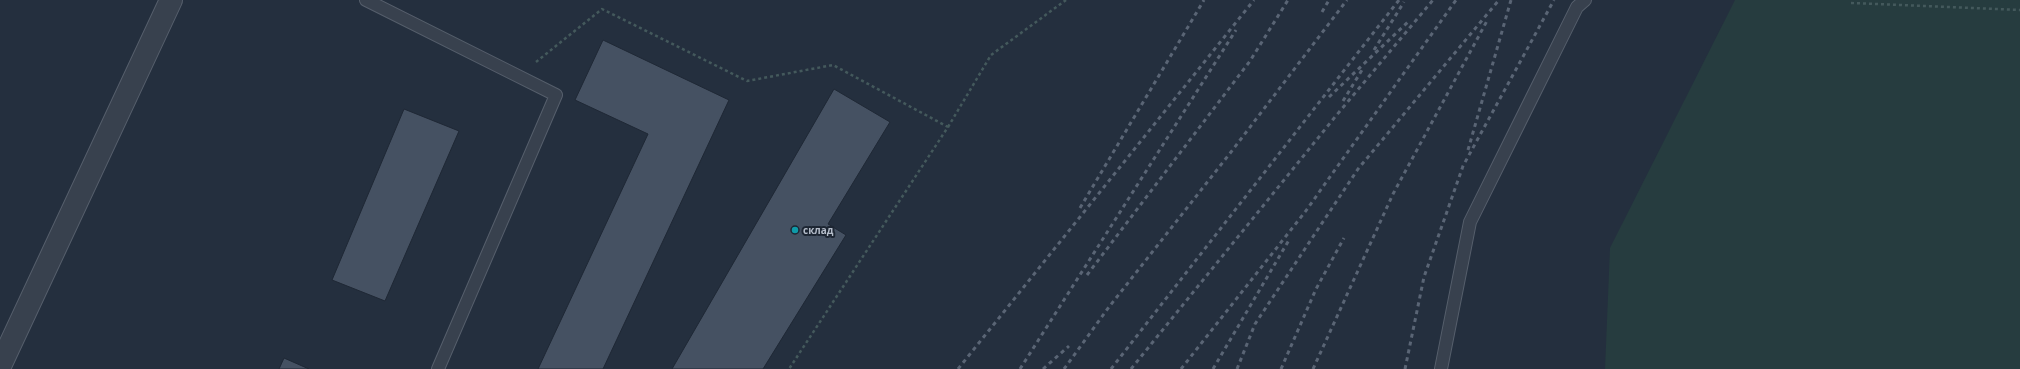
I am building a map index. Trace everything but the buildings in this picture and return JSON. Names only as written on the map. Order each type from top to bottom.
[{"type":"street","points":[[0,366],[171,0]]},
{"type":"lane","points":[[366,0],[556,95],[438,369]]},
{"type":"lane","points":[[1441,369],[1470,222],[1577,7],[1585,0]]},
{"type":"path","points":[[789,369],[948,127],[991,55],[1066,0]]},
{"type":"path","points":[[1851,3],[2020,10]]},
{"type":"path","points":[[518,76],[602,9],[747,81],[833,65],[948,127]]},
{"type":"green space","points":[[1735,0],[2020,0],[2020,369],[1605,369],[1610,248]]},
{"type":"railway","points":[[1080,208],[1204,0]]},
{"type":"railway","points":[[958,369],[1254,0]]},
{"type":"railway","points":[[1087,275],[1250,61],[1288,0]]},
{"type":"railway","points":[[1322,12],[1329,0]]},
{"type":"railway","points":[[1064,369],[1109,307],[1231,152],[1347,0]]},
{"type":"railway","points":[[1111,369],[1399,0]]},
{"type":"railway","points":[[1131,369],[1335,117],[1433,0]]},
{"type":"railway","points":[[1181,369],[1305,212],[1456,0]]},
{"type":"railway","points":[[1237,369],[1255,324],[1358,169],[1499,0]]},
{"type":"railway","points":[[1468,150],[1511,0]]},
{"type":"railway","points":[[1405,369],[1424,277],[1463,166],[1554,0]]},
{"type":"railway","points":[[1374,50],[1404,2]]},
{"type":"railway","points":[[1313,369],[1393,194],[1488,19]]},
{"type":"railway","points":[[1329,97],[1410,20]]},
{"type":"railway","points":[[1020,369],[1236,30]]},
{"type":"railway","points":[[1343,101],[1362,70]]},
{"type":"railway","points":[[1281,369],[1316,289],[1344,238]]},
{"type":"railway","points":[[1213,369],[1289,240]]},
{"type":"railway","points":[[1043,369],[1069,346]]},
{"type":"place","name":"склад","points":[[795,230]]}]
